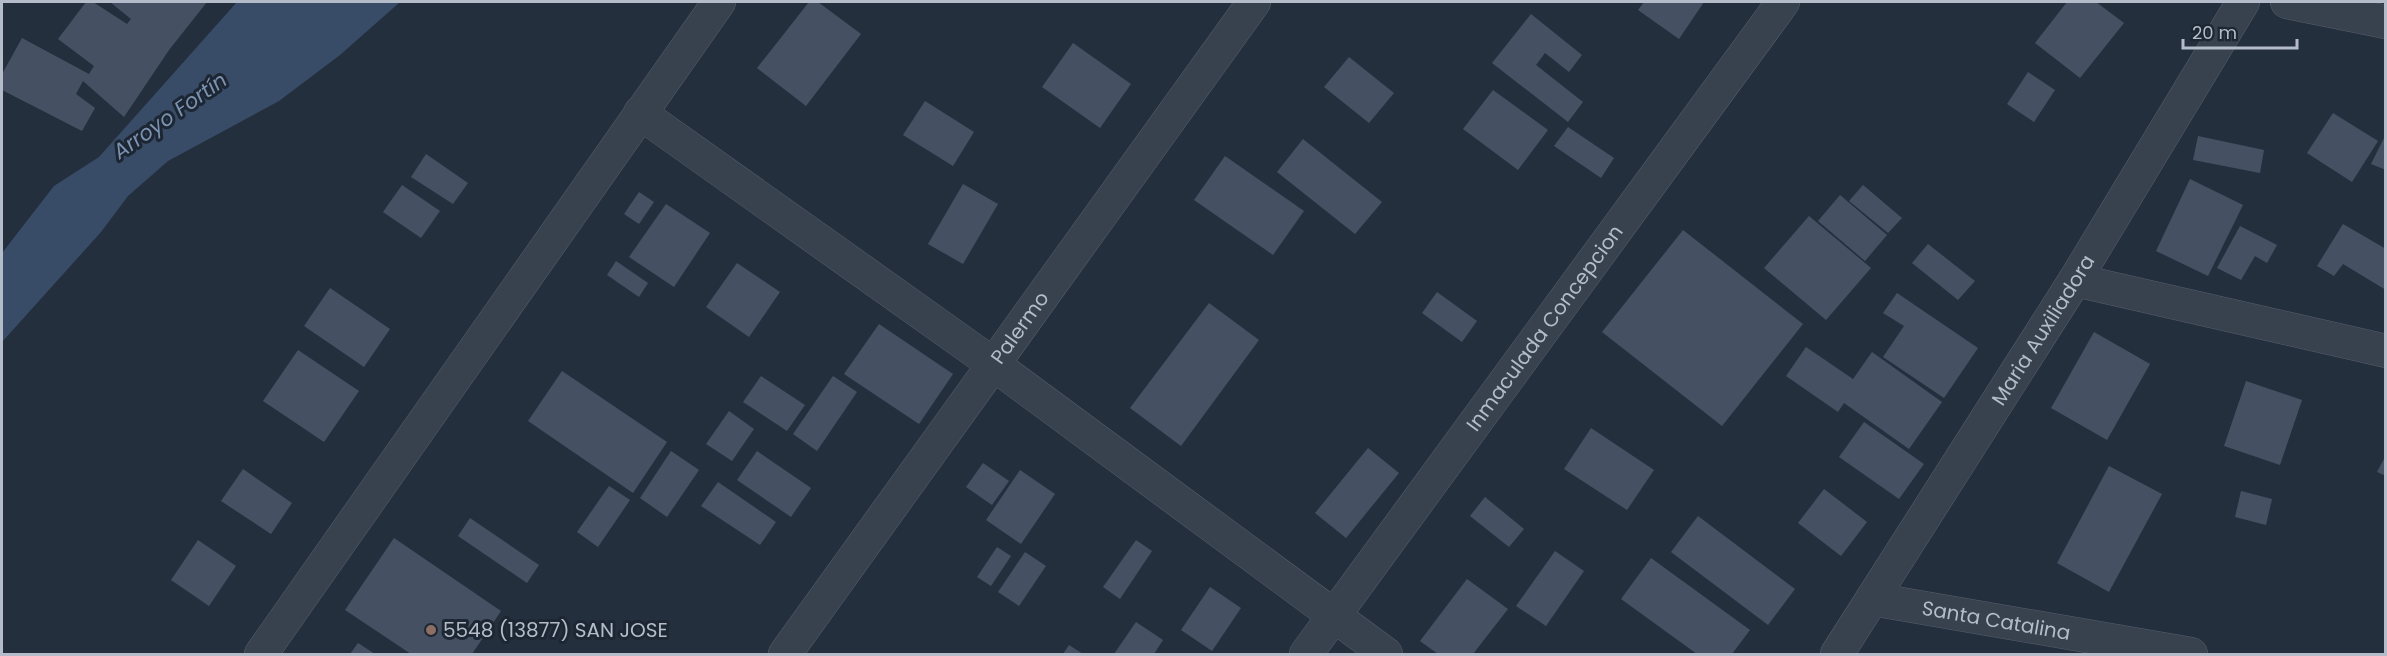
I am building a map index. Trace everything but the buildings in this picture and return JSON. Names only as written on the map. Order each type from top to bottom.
[{"type":"street","points":[[261,654],[719,2]]},
{"type":"street","name":"Palermo","points":[[785,654],[1254,2]]},
{"type":"street","name":"Inmaculada Concepcion","points":[[1306,654],[1783,2]]},
{"type":"street","name":"Maria Auxiliadora","points":[[1837,654],[2075,280],[2243,2]]},
{"type":"street","points":[[2287,2],[2385,22]]},
{"type":"street","points":[[640,113],[993,364],[1386,654]]},
{"type":"street","points":[[2075,280],[2385,351]]},
{"type":"street","name":"Santa Catalina","points":[[1872,599],[2191,654]]},
{"type":"water","name":"Arroyo Fortín","points":[[237,2],[400,2],[340,55],[279,101],[168,161],[128,196],[101,232],[2,342],[2,253],[54,186],[99,157]]},
{"type":"place","name":"5548 (13877) SAN JOSE","points":[[431,630]]}]
